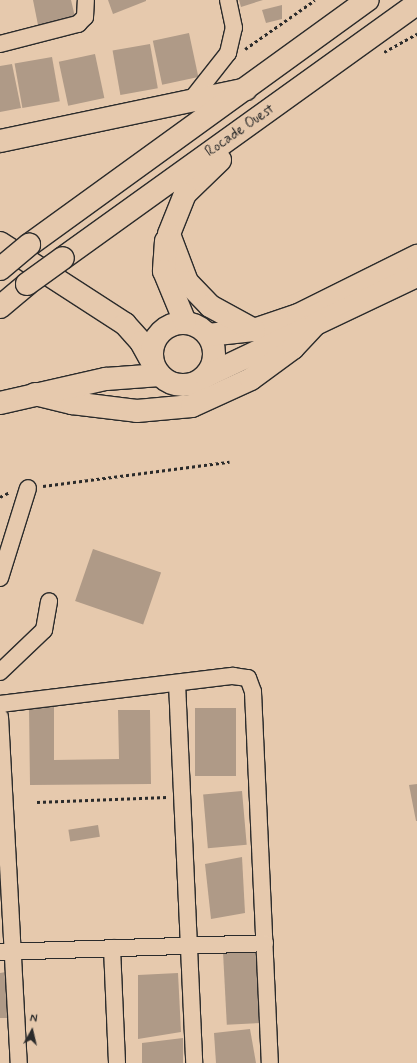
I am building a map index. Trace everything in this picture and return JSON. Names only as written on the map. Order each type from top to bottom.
[{"type":"main road","name":"Rocade Ouest","points":[[0,269],[29,246],[368,0]]},
{"type":"main road","name":"Rocade Ouest","points":[[0,307],[27,284],[417,4]]},
{"type":"main road","points":[[0,141],[246,89]]},
{"type":"main road","points":[[262,116],[244,139],[186,194],[169,234],[163,252],[164,271],[185,322],[208,335],[254,330],[298,315],[417,256]]},
{"type":"main road","points":[[169,234],[187,282],[210,306],[254,330]]},
{"type":"main road","points":[[0,243],[115,317],[138,338],[156,370],[183,385],[206,376],[417,276]]},
{"type":"main road","points":[[115,317],[165,329],[185,322]]},
{"type":"main road","points":[[35,394],[72,403],[138,411],[192,406],[251,379],[293,348],[316,323]]},
{"type":"main road","points":[[156,370],[152,346],[165,329]]},
{"type":"main road","points":[[206,376],[215,351],[208,335]]},
{"type":"main road","points":[[0,403],[35,394],[156,370]]},
{"type":"street","points":[[0,44],[78,24],[85,17],[86,0]]},
{"type":"street","points":[[191,100],[225,58],[234,28],[228,0]]},
{"type":"street","points":[[0,578],[28,488]]},
{"type":"street","points":[[0,672],[44,630],[49,601]]},
{"type":"street","points":[[0,704],[241,675],[252,684],[270,1063]]},
{"type":"street","points":[[177,683],[191,946],[194,1063]]},
{"type":"street","points":[[0,718],[7,952],[19,1063]]},
{"type":"street","points":[[7,952],[265,943]]},
{"type":"street","points":[[112,948],[117,1063]]},
{"type":"path","points":[[225,58],[236,56],[315,0]]},
{"type":"path","points":[[404,43],[417,34]]},
{"type":"path","points":[[0,497],[28,488],[229,462]]},
{"type":"path","points":[[37,802],[183,796]]},
{"type":"building","points":[[33,0],[71,0],[75,17],[38,25]]},
{"type":"building","points":[[108,0],[146,0],[146,1],[113,14]]},
{"type":"building","points":[[239,0],[263,0],[241,7]]},
{"type":"building","points":[[282,5],[282,19],[266,23],[262,10]]},
{"type":"building","points":[[189,33],[198,77],[162,85],[153,41]]},
{"type":"building","points":[[150,44],[158,88],[120,95],[113,51]]},
{"type":"building","points":[[95,54],[104,98],[68,106],[59,62]]},
{"type":"building","points":[[52,57],[60,101],[22,108],[15,64]]},
{"type":"building","points":[[12,64],[21,108],[0,112],[0,66]]},
{"type":"building","points":[[93,549],[161,572],[143,624],[75,601]]},
{"type":"building","points":[[29,707],[54,707],[54,760],[119,759],[118,710],[150,710],[151,784],[30,785]]},
{"type":"building","points":[[195,708],[236,708],[236,776],[195,776]]},
{"type":"building","points":[[417,784],[417,821],[416,821],[409,785]]},
{"type":"building","points":[[242,791],[247,845],[208,848],[203,794]]},
{"type":"building","points":[[98,825],[100,837],[70,842],[68,830]]},
{"type":"building","points":[[242,857],[245,913],[211,919],[205,864]]},
{"type":"building","points":[[258,951],[262,1023],[227,1025],[223,953]]},
{"type":"building","points":[[6,972],[9,1018],[0,1018],[0,973]]},
{"type":"building","points":[[178,973],[181,1032],[138,1039],[138,975]]},
{"type":"building","points":[[250,1029],[256,1063],[216,1063],[214,1033]]},
{"type":"building","points":[[183,1038],[183,1063],[142,1063],[142,1043]]}]
